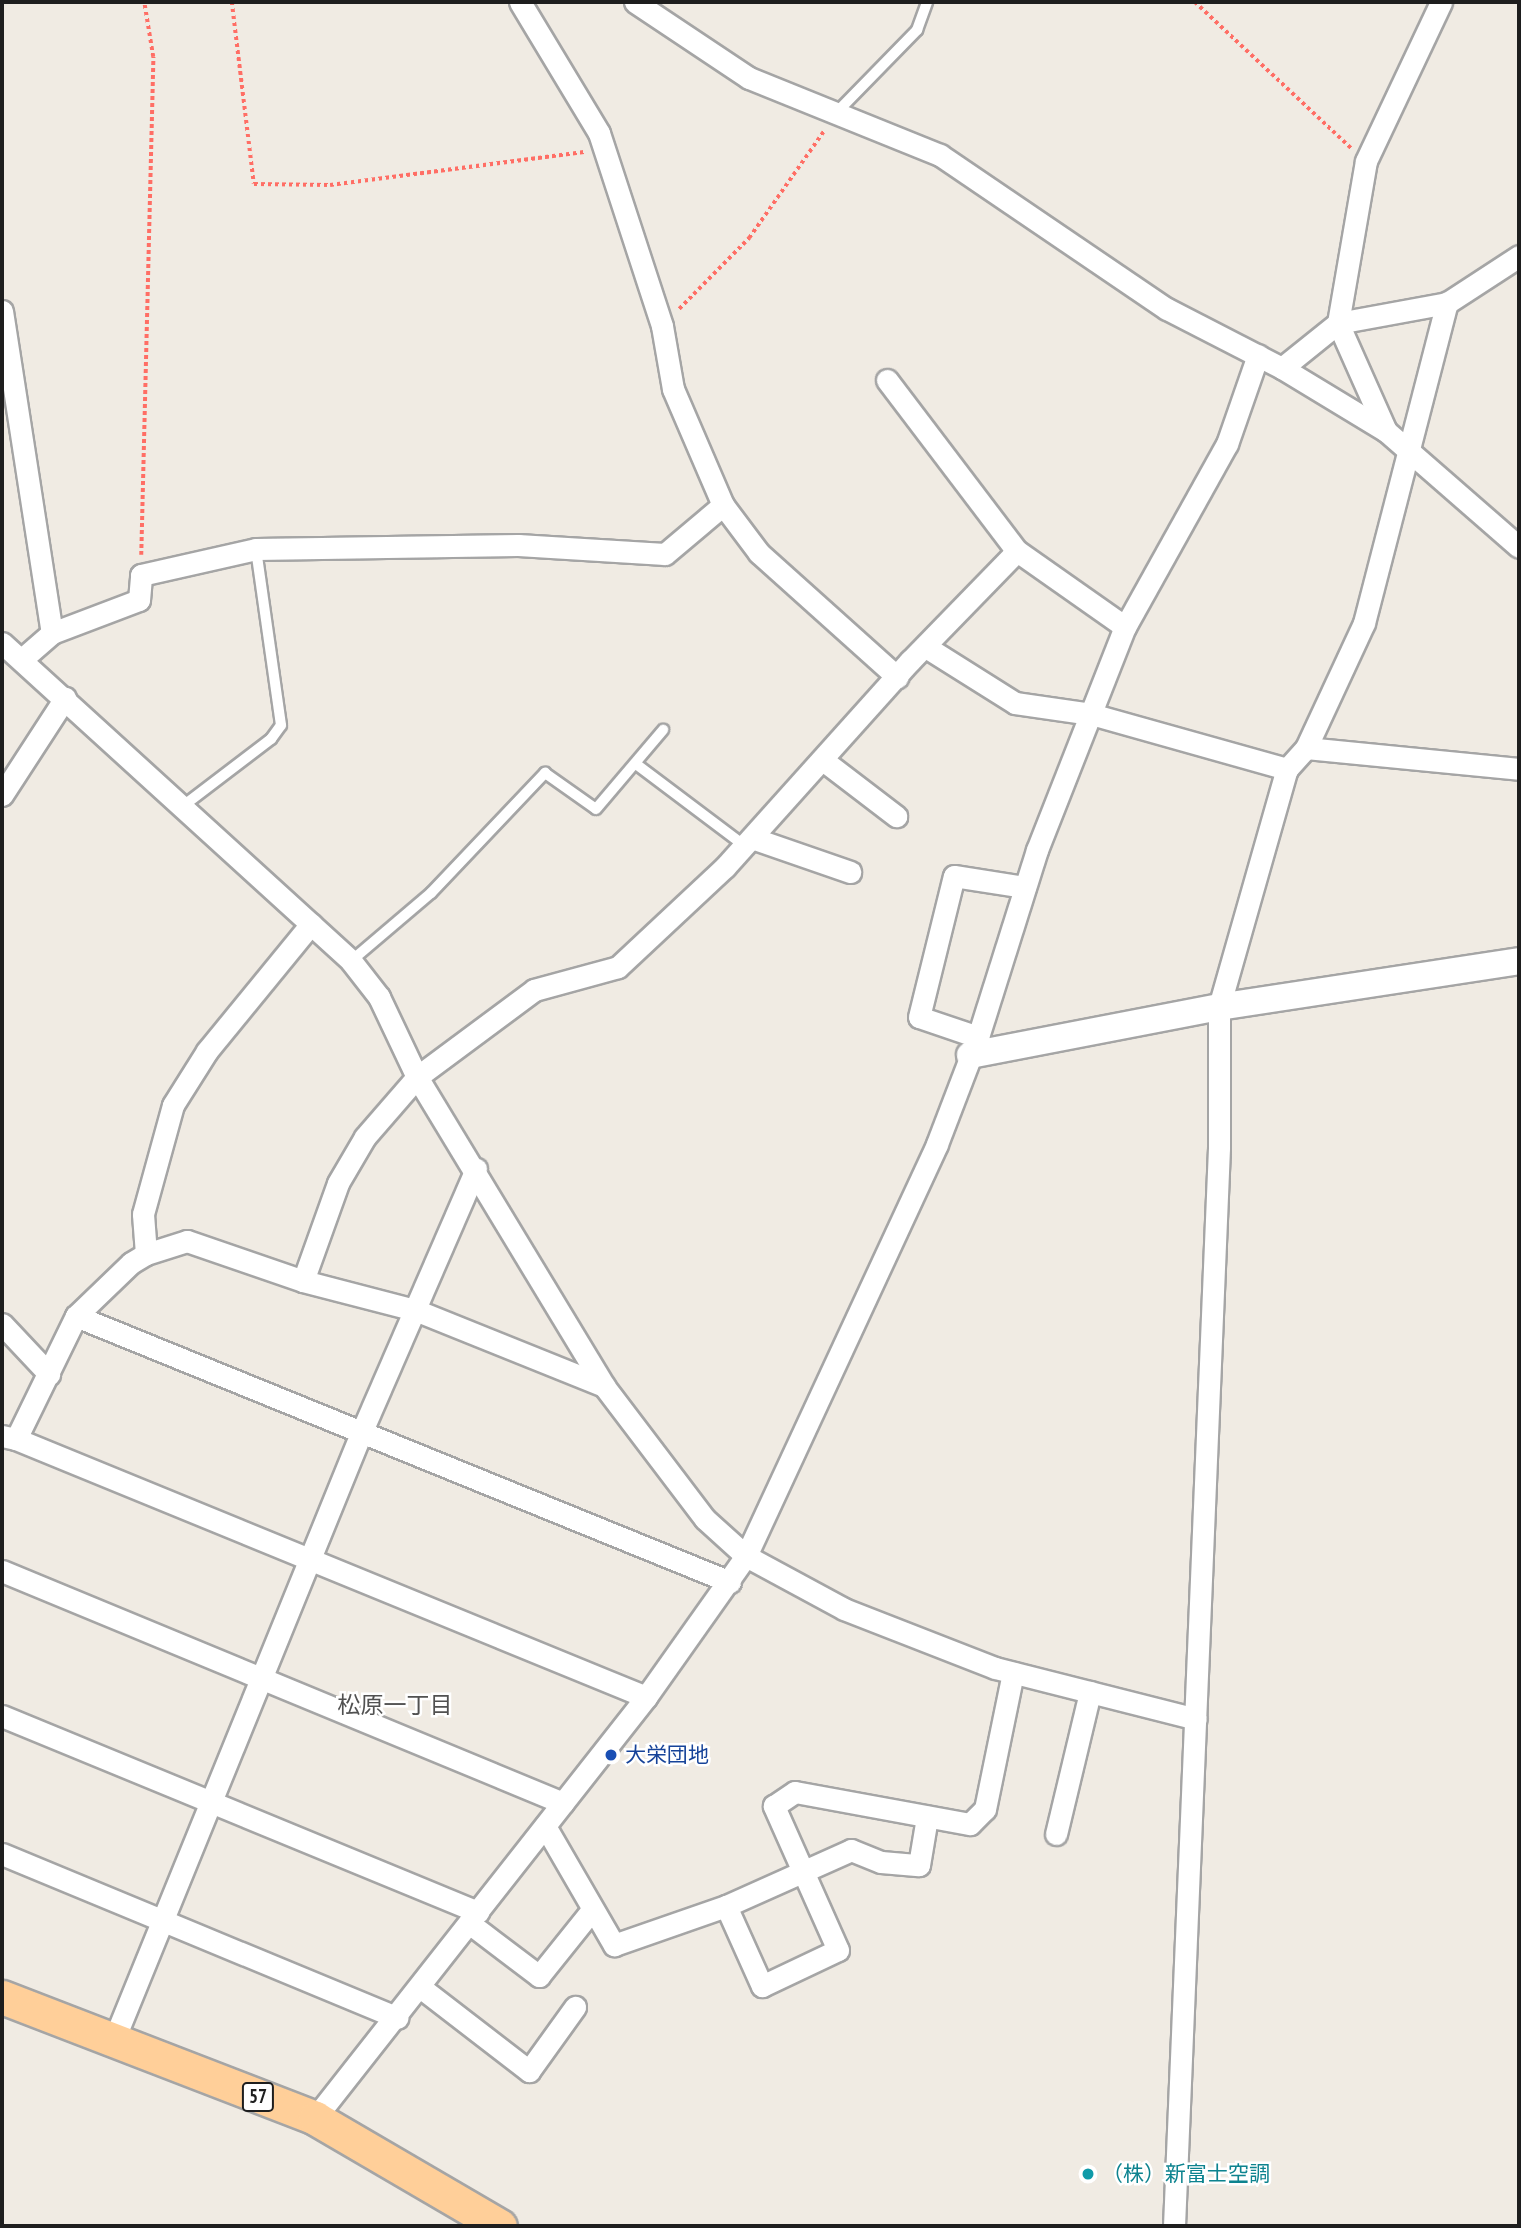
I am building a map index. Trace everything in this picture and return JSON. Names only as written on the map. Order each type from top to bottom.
[{"type":"main road","name":"57","points":[[2,1997],[315,2118],[500,2226]]},
{"type":"street","points":[[520,2],[604,149],[662,326],[673,388],[723,505],[759,553],[897,677]]},
{"type":"street","points":[[635,2],[749,78],[940,155],[1167,309],[1282,368],[1386,431],[1407,446],[1519,547]]},
{"type":"street","points":[[1386,431],[1338,323],[1366,161],[1441,2]]},
{"type":"street","points":[[1282,368],[1338,323],[1447,303],[1519,256]]},
{"type":"street","points":[[1174,2226],[1219,1147],[1219,1007],[1287,769],[1306,748],[1364,623],[1407,446],[1447,303]]},
{"type":"street","points":[[2,312],[52,633]]},
{"type":"street","points":[[315,2118],[397,2018],[646,1697],[746,1556],[937,1144],[974,1046],[1025,887],[1125,627],[1227,444],[1258,355]]},
{"type":"street","points":[[887,380],[1017,551],[1125,627]]},
{"type":"street","points":[[22,659],[52,633],[139,600],[141,575],[256,549],[518,545],[665,554],[723,505]]},
{"type":"street","points":[[303,1281],[338,1183],[365,1136],[417,1077],[534,990],[618,967],[749,842],[897,677],[1017,551]]},
{"type":"street","points":[[2,643],[351,961],[379,997],[417,1077],[476,1169],[604,1386],[705,1519],[746,1556],[844,1609],[1013,1673],[1196,1718]]},
{"type":"street","points":[[926,647],[1015,703],[1091,714],[1287,769]]},
{"type":"street","points":[[2,795],[65,698]]},
{"type":"street","points":[[1306,748],[1519,769]]},
{"type":"street","points":[[824,761],[896,816]]},
{"type":"street","points":[[749,842],[850,872]]},
{"type":"street","points":[[1025,887],[954,876],[919,1017],[974,1046],[1519,961]]},
{"type":"street","points":[[146,1254],[143,1213],[173,1105],[207,1051],[311,924]]},
{"type":"street","points":[[113,2042],[362,1431],[476,1169]]},
{"type":"street","points":[[604,1386],[415,1310],[303,1281],[187,1241],[146,1254],[76,1316],[49,1374],[9,1438],[646,1697]]},
{"type":"street","points":[[76,1316],[730,1582]]},
{"type":"street","points":[[2,1324],[49,1374]]},
{"type":"street","points":[[2,1571],[563,1803]]},
{"type":"street","points":[[726,1906],[762,1986],[838,1950],[802,1875],[774,1806],[795,1793],[970,1824],[985,1809],[1013,1673]]},
{"type":"street","points":[[1056,1834],[1090,1692]]},
{"type":"street","points":[[2,1716],[211,1801],[474,1918],[539,1976],[591,1911]]},
{"type":"street","points":[[545,1826],[591,1911],[614,1945],[726,1906],[802,1875],[851,1850],[881,1862],[919,1865],[927,1817]]},
{"type":"street","points":[[2,1854],[397,2018]]},
{"type":"street","points":[[420,1987],[529,2071],[575,2007]]},
{"type":"lane","points":[[837,112],[917,30],[927,2]]},
{"type":"lane","points":[[183,806],[271,740],[281,725],[256,549]]},
{"type":"lane","points":[[351,961],[431,893],[545,773],[596,809],[663,730]]},
{"type":"lane","points":[[636,764],[749,842]]},
{"type":"path","points":[[141,575],[140,448],[153,57],[144,2]]},
{"type":"path","points":[[232,2],[254,184],[330,185],[604,149]]},
{"type":"path","points":[[1195,2],[1366,161]]},
{"type":"path","points":[[662,326],[749,238],[837,112]]},
{"type":"place","name":"大栄団地","points":[[611,1755]]},
{"type":"place","name":"（株）新富士空調","points":[[1088,2174]]},
{"type":"district","name":"松原一丁目","points":[[395,1705]]}]
